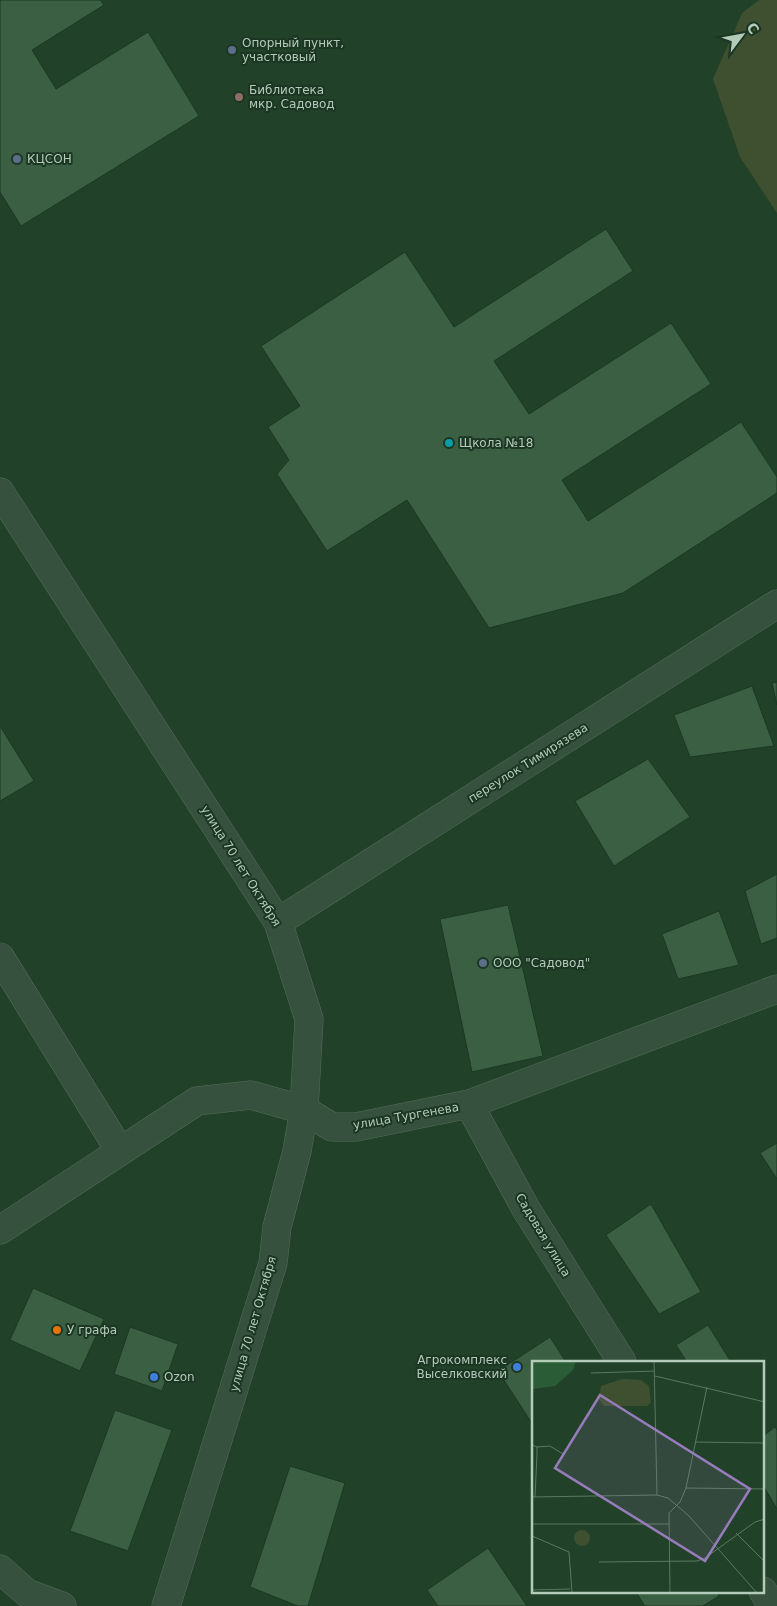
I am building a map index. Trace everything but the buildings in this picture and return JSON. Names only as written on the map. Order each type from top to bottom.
[{"type":"street","name":"улица 70 лет Октября","points":[[0,492],[278,922],[309,1019],[304,1110],[298,1152],[277,1227],[272,1263],[166,1606]]},
{"type":"street","name":"переулок Тимирязева","points":[[278,922],[777,604]]},
{"type":"street","points":[[0,956],[120,1151]]},
{"type":"street","name":"улица Тургенева","points":[[0,1230],[197,1101],[251,1094],[304,1110],[332,1127],[356,1127],[469,1104],[777,989]]},
{"type":"street","name":"Садовая улица","points":[[469,1104],[526,1209],[621,1361]]},
{"type":"street","points":[[0,1569],[27,1593],[62,1606]]},
{"type":"street","points":[[764,1593],[772,1606]]},
{"type":"green space","points":[[759,0],[777,0],[777,213],[740,157],[713,79],[742,13]]},
{"type":"place","name":"Опорный пункт, участковый","points":[[232,50]]},
{"type":"place","name":"Библиотека мкр. Садовод","points":[[239,97]]},
{"type":"place","name":"КЦСОН","points":[[17,159]]},
{"type":"place","name":"Щкола №18","points":[[449,443]]},
{"type":"place","name":"ООО \"Садовод\"","points":[[483,963]]},
{"type":"place","name":"У графа","points":[[57,1330]]},
{"type":"place","name":"Агрокомплекс Выселковский","points":[[517,1367]]},
{"type":"place","name":"Ozon","points":[[154,1377]]}]
